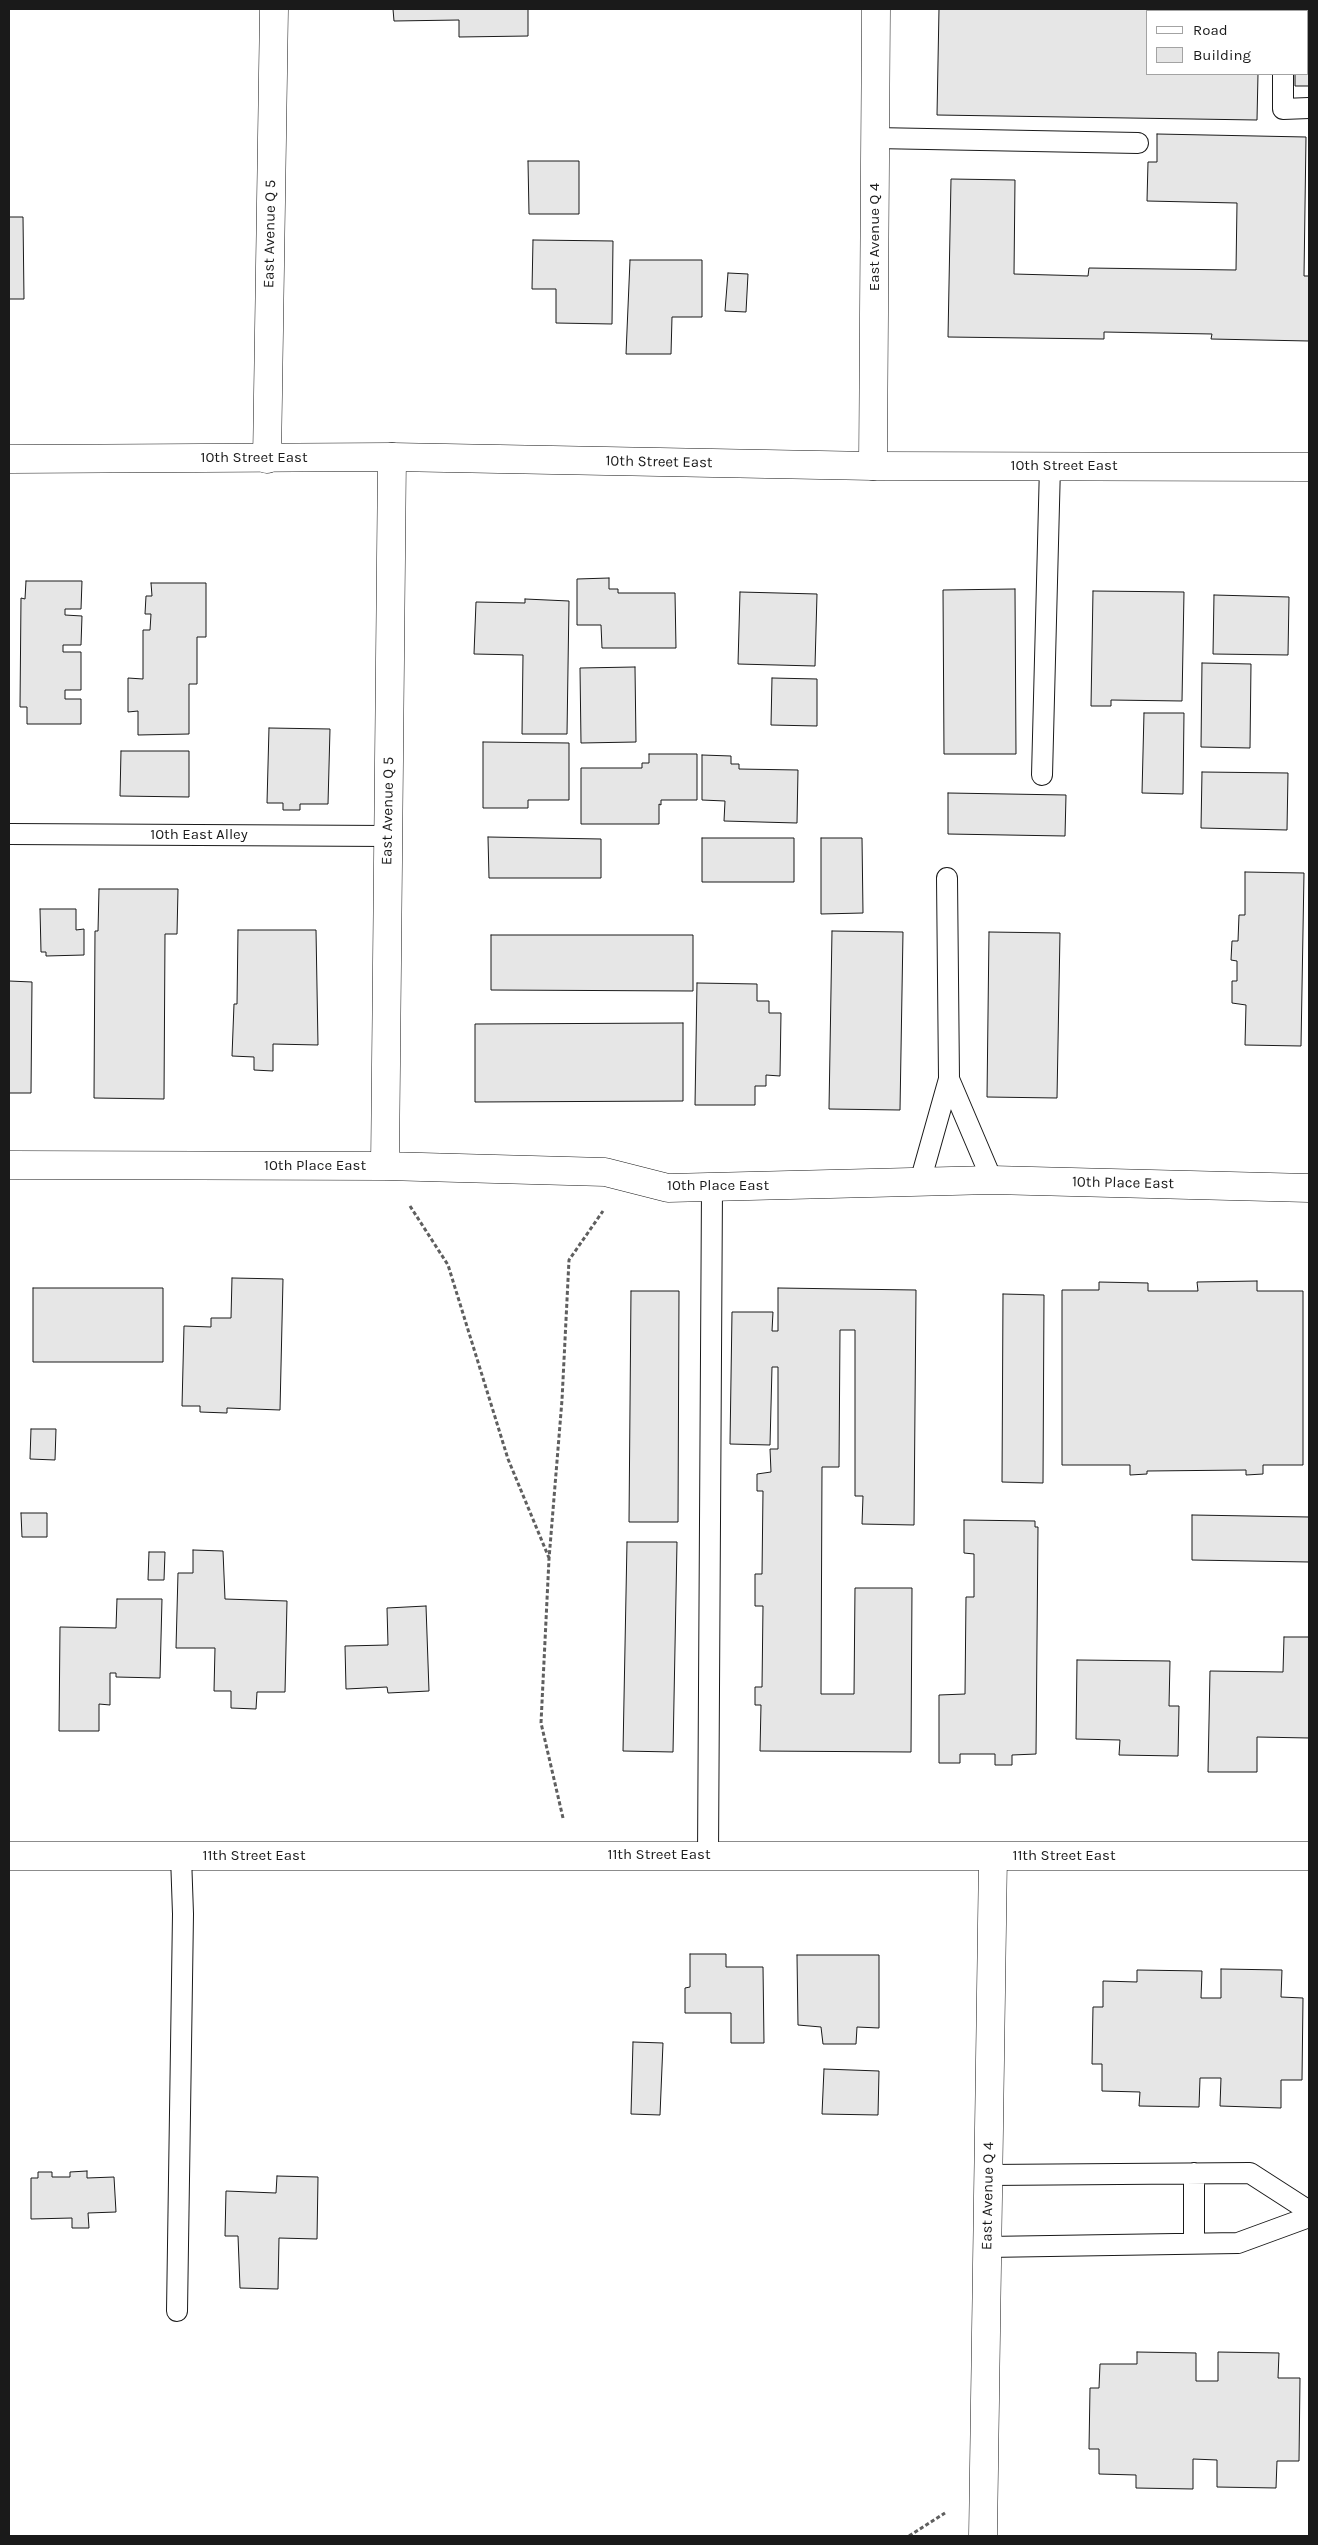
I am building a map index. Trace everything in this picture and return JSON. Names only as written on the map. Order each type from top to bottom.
[{"type":"street","name":"East Avenue Q 5","points":[[267,459],[274,9]]},
{"type":"street","name":"East Avenue Q 4","points":[[873,466],[876,9]]},
{"type":"street","name":"East Avenue Q 5","points":[[385,1166],[392,456]]},
{"type":"street","name":"10th Street East","points":[[9,459],[267,459],[392,456],[873,466],[1309,467]]},
{"type":"street","name":"10th Place East","points":[[9,1165],[385,1166],[605,1172],[668,1188],[992,1180],[1309,1188]]},
{"type":"street","name":"11th Street East","points":[[9,1856],[1309,1856]]},
{"type":"street","name":"East Avenue Q 4","points":[[984,2536],[994,1856]]},
{"type":"lane","points":[[1283,75],[1283,109],[1309,108]]},
{"type":"lane","points":[[875,138],[1138,143]]},
{"type":"lane","points":[[1042,775],[1050,466]]},
{"type":"lane","name":"10th East Alley","points":[[9,834],[388,836]]},
{"type":"lane","points":[[920,1182],[949,1079],[947,878]]},
{"type":"lane","points":[[949,1079],[992,1180]]},
{"type":"lane","points":[[708,1855],[712,1188]]},
{"type":"lane","points":[[177,2311],[183,1914],[180,1856]]},
{"type":"lane","points":[[1194,2173],[1194,2243]]},
{"type":"lane","points":[[988,2175],[1250,2173],[1309,2210]]},
{"type":"lane","points":[[987,2247],[1238,2243],[1309,2217]]},
{"type":"path","points":[[385,1166],[448,1265],[508,1459],[549,1559]]},
{"type":"path","points":[[571,1855],[541,1723],[549,1559],[562,1400],[569,1260],[626,1177]]},
{"type":"building","points":[[393,9],[528,9],[528,36],[459,37],[459,20],[394,21]]},
{"type":"building","points":[[939,9],[1259,9],[1146,10],[1146,75],[1258,75],[1257,120],[937,115]]},
{"type":"building","points":[[1309,9],[1309,86],[1295,86],[1295,75],[1308,75],[1308,10],[1296,10]]},
{"type":"building","points":[[1157,134],[1306,137],[1304,276],[1309,276],[1309,341],[1211,339],[1212,334],[1104,332],[1104,339],[948,337],[951,179],[1015,180],[1014,274],[1088,276],[1089,268],[1236,270],[1237,203],[1147,201],[1148,162],[1157,162]]},
{"type":"building","points":[[528,161],[579,161],[579,214],[529,214]]},
{"type":"building","points":[[9,217],[23,217],[24,299],[9,299]]},
{"type":"building","points":[[533,240],[613,241],[612,324],[556,323],[556,289],[532,289]]},
{"type":"building","points":[[630,260],[702,260],[702,317],[672,317],[671,354],[626,354]]},
{"type":"building","points":[[728,273],[748,274],[746,312],[725,311]]},
{"type":"building","points":[[609,578],[609,589],[618,589],[618,593],[675,593],[676,648],[602,648],[601,625],[577,625],[577,579]]},
{"type":"building","points":[[26,581],[82,581],[81,609],[65,609],[65,615],[82,616],[81,645],[63,645],[63,652],[81,652],[81,690],[65,690],[65,699],[81,699],[81,724],[27,724],[27,707],[20,707],[21,598],[25,599]]},
{"type":"building","points":[[151,583],[206,583],[206,637],[197,637],[197,684],[189,684],[189,734],[138,735],[138,711],[128,712],[128,678],[143,679],[143,630],[150,630],[151,614],[145,614],[146,596],[152,596]]},
{"type":"building","points":[[1015,589],[1016,754],[944,754],[943,590]]},
{"type":"building","points":[[1093,591],[1184,592],[1182,701],[1111,700],[1111,706],[1091,706]]},
{"type":"building","points":[[740,592],[817,594],[815,666],[738,664]]},
{"type":"building","points":[[1214,595],[1289,597],[1288,655],[1213,654]]},
{"type":"building","points":[[525,599],[569,601],[567,734],[522,734],[523,655],[474,654],[476,602],[525,603]]},
{"type":"building","points":[[1202,663],[1251,664],[1250,748],[1201,747]]},
{"type":"building","points":[[635,667],[636,742],[581,743],[580,668]]},
{"type":"building","points":[[772,678],[817,679],[817,726],[771,725]]},
{"type":"building","points":[[1144,713],[1184,713],[1183,794],[1142,793]]},
{"type":"building","points":[[269,728],[330,729],[328,804],[300,804],[300,810],[283,810],[283,803],[267,803]]},
{"type":"building","points":[[483,742],[569,743],[569,800],[528,800],[528,808],[483,808]]},
{"type":"building","points":[[121,751],[189,751],[189,797],[120,796]]},
{"type":"building","points":[[649,754],[697,754],[697,800],[661,800],[661,805],[659,804],[659,824],[581,824],[581,768],[642,768],[642,763],[649,763]]},
{"type":"building","points":[[702,755],[731,756],[731,764],[739,764],[739,769],[798,770],[797,823],[724,821],[725,801],[702,800]]},
{"type":"building","points":[[1202,772],[1288,773],[1287,830],[1201,828]]},
{"type":"building","points":[[948,793],[1066,795],[1065,836],[948,834]]},
{"type":"building","points":[[488,837],[601,839],[601,878],[489,878]]},
{"type":"building","points":[[702,838],[794,838],[794,882],[702,882]]},
{"type":"building","points":[[821,838],[862,838],[863,913],[821,914]]},
{"type":"building","points":[[1245,872],[1304,873],[1301,1046],[1245,1045],[1246,1005],[1232,1003],[1232,981],[1237,981],[1237,961],[1231,960],[1232,941],[1238,941],[1239,915],[1245,915]]},
{"type":"building","points":[[99,889],[178,889],[177,934],[165,934],[164,1099],[94,1098],[95,931],[98,931]]},
{"type":"building","points":[[40,909],[76,909],[76,930],[84,929],[84,955],[46,956],[46,952],[41,952]]},
{"type":"building","points":[[238,930],[316,930],[318,1045],[273,1044],[273,1071],[254,1070],[254,1057],[232,1056],[234,1004],[237,1004]]},
{"type":"building","points":[[832,931],[903,932],[900,1110],[829,1109]]},
{"type":"building","points":[[989,932],[1060,933],[1057,1098],[987,1097]]},
{"type":"building","points":[[491,935],[693,935],[693,991],[491,990]]},
{"type":"building","points":[[9,981],[32,982],[31,1093],[9,1093]]},
{"type":"building","points":[[697,983],[757,984],[757,1001],[769,1001],[769,1013],[781,1013],[780,1076],[766,1075],[766,1086],[755,1086],[755,1105],[695,1105]]},
{"type":"building","points":[[683,1023],[683,1101],[475,1102],[475,1024]]},
{"type":"building","points":[[232,1278],[283,1279],[280,1410],[227,1408],[227,1413],[200,1412],[200,1406],[182,1406],[184,1326],[211,1327],[211,1318],[231,1318]]},
{"type":"building","points":[[1257,1281],[1257,1291],[1303,1291],[1303,1465],[1263,1465],[1263,1474],[1246,1475],[1246,1470],[1147,1471],[1147,1474],[1130,1475],[1130,1465],[1062,1465],[1062,1290],[1099,1290],[1099,1282],[1148,1283],[1148,1291],[1198,1291],[1197,1282]]},
{"type":"building","points":[[33,1288],[163,1288],[163,1362],[33,1362]]},
{"type":"building","points":[[778,1288],[916,1290],[914,1525],[862,1524],[863,1496],[855,1496],[855,1330],[840,1330],[839,1467],[822,1467],[821,1694],[854,1694],[855,1588],[912,1588],[911,1752],[760,1751],[761,1705],[755,1705],[755,1687],[762,1687],[763,1606],[755,1606],[755,1574],[762,1574],[763,1491],[757,1491],[757,1474],[771,1472],[770,1449],[778,1449],[778,1367],[772,1367],[770,1445],[730,1444],[732,1312],[773,1312],[772,1331],[778,1331]]},
{"type":"building","points":[[631,1291],[679,1291],[678,1522],[629,1522]]},
{"type":"building","points":[[1003,1294],[1044,1295],[1043,1483],[1002,1482]]},
{"type":"building","points":[[31,1429],[56,1429],[55,1460],[30,1459]]},
{"type":"building","points":[[21,1513],[47,1513],[47,1537],[22,1537]]},
{"type":"building","points":[[1192,1515],[1309,1517],[1309,1562],[1192,1560]]},
{"type":"building","points":[[964,1520],[1035,1521],[1035,1527],[1038,1527],[1036,1754],[1012,1755],[1012,1765],[995,1765],[995,1754],[960,1754],[960,1763],[939,1763],[939,1695],[965,1694],[966,1597],[974,1597],[974,1554],[964,1553]]},
{"type":"building","points":[[627,1542],[677,1542],[673,1752],[623,1751]]},
{"type":"building","points":[[193,1550],[223,1551],[225,1599],[287,1601],[285,1692],[257,1692],[256,1709],[231,1708],[231,1691],[214,1691],[215,1648],[176,1648],[178,1573],[193,1573]]},
{"type":"building","points":[[149,1552],[165,1552],[164,1580],[148,1580]]},
{"type":"building","points":[[117,1599],[162,1599],[160,1678],[116,1677],[116,1673],[110,1673],[110,1705],[99,1704],[99,1731],[59,1731],[60,1627],[116,1628]]},
{"type":"building","points":[[426,1606],[429,1691],[388,1693],[387,1687],[346,1689],[345,1646],[388,1645],[387,1608]]},
{"type":"building","points":[[1284,1637],[1309,1637],[1309,1738],[1257,1737],[1257,1772],[1208,1772],[1210,1671],[1283,1672]]},
{"type":"building","points":[[1077,1660],[1170,1661],[1169,1706],[1179,1706],[1178,1756],[1119,1755],[1120,1740],[1076,1739]]},
{"type":"building","points":[[690,1954],[726,1954],[726,1967],[763,1967],[764,2043],[731,2043],[731,2013],[685,2013],[685,1988],[690,1987]]},
{"type":"building","points":[[797,1955],[879,1955],[879,2028],[857,2027],[856,2044],[823,2044],[821,2027],[798,2025]]},
{"type":"building","points":[[1221,1969],[1282,1970],[1281,1997],[1303,1998],[1302,2080],[1281,2080],[1281,2108],[1220,2106],[1221,2078],[1200,2078],[1199,2107],[1139,2106],[1140,2092],[1102,2091],[1102,2064],[1092,2064],[1093,2007],[1103,2007],[1103,1981],[1137,1982],[1137,1970],[1202,1971],[1201,1998],[1221,1998]]},
{"type":"building","points":[[633,2042],[663,2043],[660,2115],[631,2114]]},
{"type":"building","points":[[824,2069],[879,2071],[878,2115],[822,2114]]},
{"type":"building","points":[[87,2171],[87,2178],[114,2177],[116,2212],[88,2213],[89,2228],[72,2228],[72,2218],[31,2219],[31,2178],[38,2178],[38,2172],[52,2172],[52,2177],[70,2177],[70,2172]]},
{"type":"building","points":[[277,2176],[318,2177],[317,2239],[279,2238],[278,2289],[240,2288],[238,2236],[225,2236],[226,2191],[276,2193]]},
{"type":"building","points":[[1137,2352],[1196,2353],[1196,2381],[1218,2381],[1218,2352],[1279,2353],[1278,2378],[1300,2378],[1299,2461],[1277,2461],[1276,2488],[1217,2487],[1217,2460],[1193,2459],[1193,2489],[1136,2488],[1136,2475],[1099,2474],[1099,2449],[1089,2449],[1090,2388],[1099,2388],[1100,2364],[1137,2364]]}]
